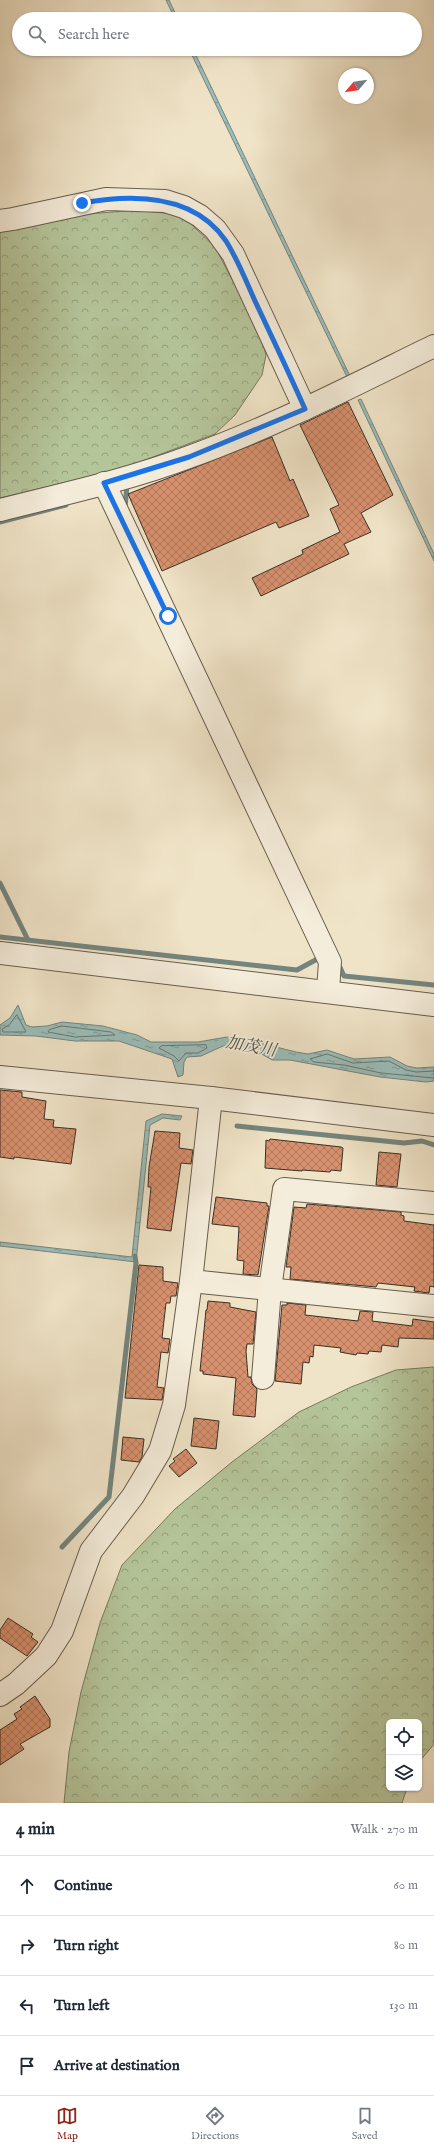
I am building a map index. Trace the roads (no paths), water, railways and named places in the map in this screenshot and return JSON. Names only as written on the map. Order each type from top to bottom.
[{"type":"street","points":[[0,221],[13,220],[106,199],[165,201],[184,207],[200,216],[215,229],[233,254],[305,409]]},
{"type":"street","points":[[0,510],[104,483],[189,457],[305,409],[434,346]]},
{"type":"street","points":[[104,483],[330,962],[328,990]]},
{"type":"street","points":[[0,952],[328,990],[434,1005]]},
{"type":"street","points":[[0,1077],[211,1098],[434,1125]]},
{"type":"street","points":[[0,1694],[16,1684],[46,1656],[62,1631],[91,1551],[133,1496],[160,1451],[174,1405],[191,1280],[211,1098]]},
{"type":"street","points":[[263,1378],[270,1289],[284,1189],[434,1203]]},
{"type":"street","points":[[191,1280],[434,1306]]},
{"type":"water","points":[[166,0],[169,0],[175,12],[172,12]]},
{"type":"water","points":[[192,56],[196,56],[350,376],[347,377]]},
{"type":"water","points":[[361,399],[434,554],[434,561],[358,400]]},
{"type":"water","name":"加茂川","points":[[18,1005],[26,1025],[32,1027],[47,1026],[62,1022],[103,1026],[137,1035],[151,1042],[198,1042],[227,1037],[308,1054],[327,1050],[354,1059],[390,1057],[407,1066],[417,1068],[434,1067],[434,1081],[426,1082],[380,1077],[290,1060],[272,1060],[260,1053],[223,1046],[201,1056],[187,1057],[184,1062],[183,1075],[178,1077],[172,1059],[119,1041],[75,1041],[36,1036],[0,1035],[0,1025],[10,1018]]},
{"type":"water","points":[[162,1114],[182,1116],[180,1120],[163,1118],[150,1125],[136,1262],[0,1246],[0,1242],[132,1257],[146,1121]]},
{"type":"waterway","points":[[125,508],[127,485]]},
{"type":"waterway","points":[[0,522],[66,505]]},
{"type":"waterway","points":[[0,883],[28,940]]},
{"type":"waterway","points":[[0,937],[297,970],[321,957]]},
{"type":"waterway","points":[[338,963],[344,976],[434,985]]},
{"type":"waterway","points":[[237,1126],[404,1143],[422,1141],[434,1145]]},
{"type":"waterway","points":[[62,1547],[109,1497],[136,1263],[135,1256]]}]
